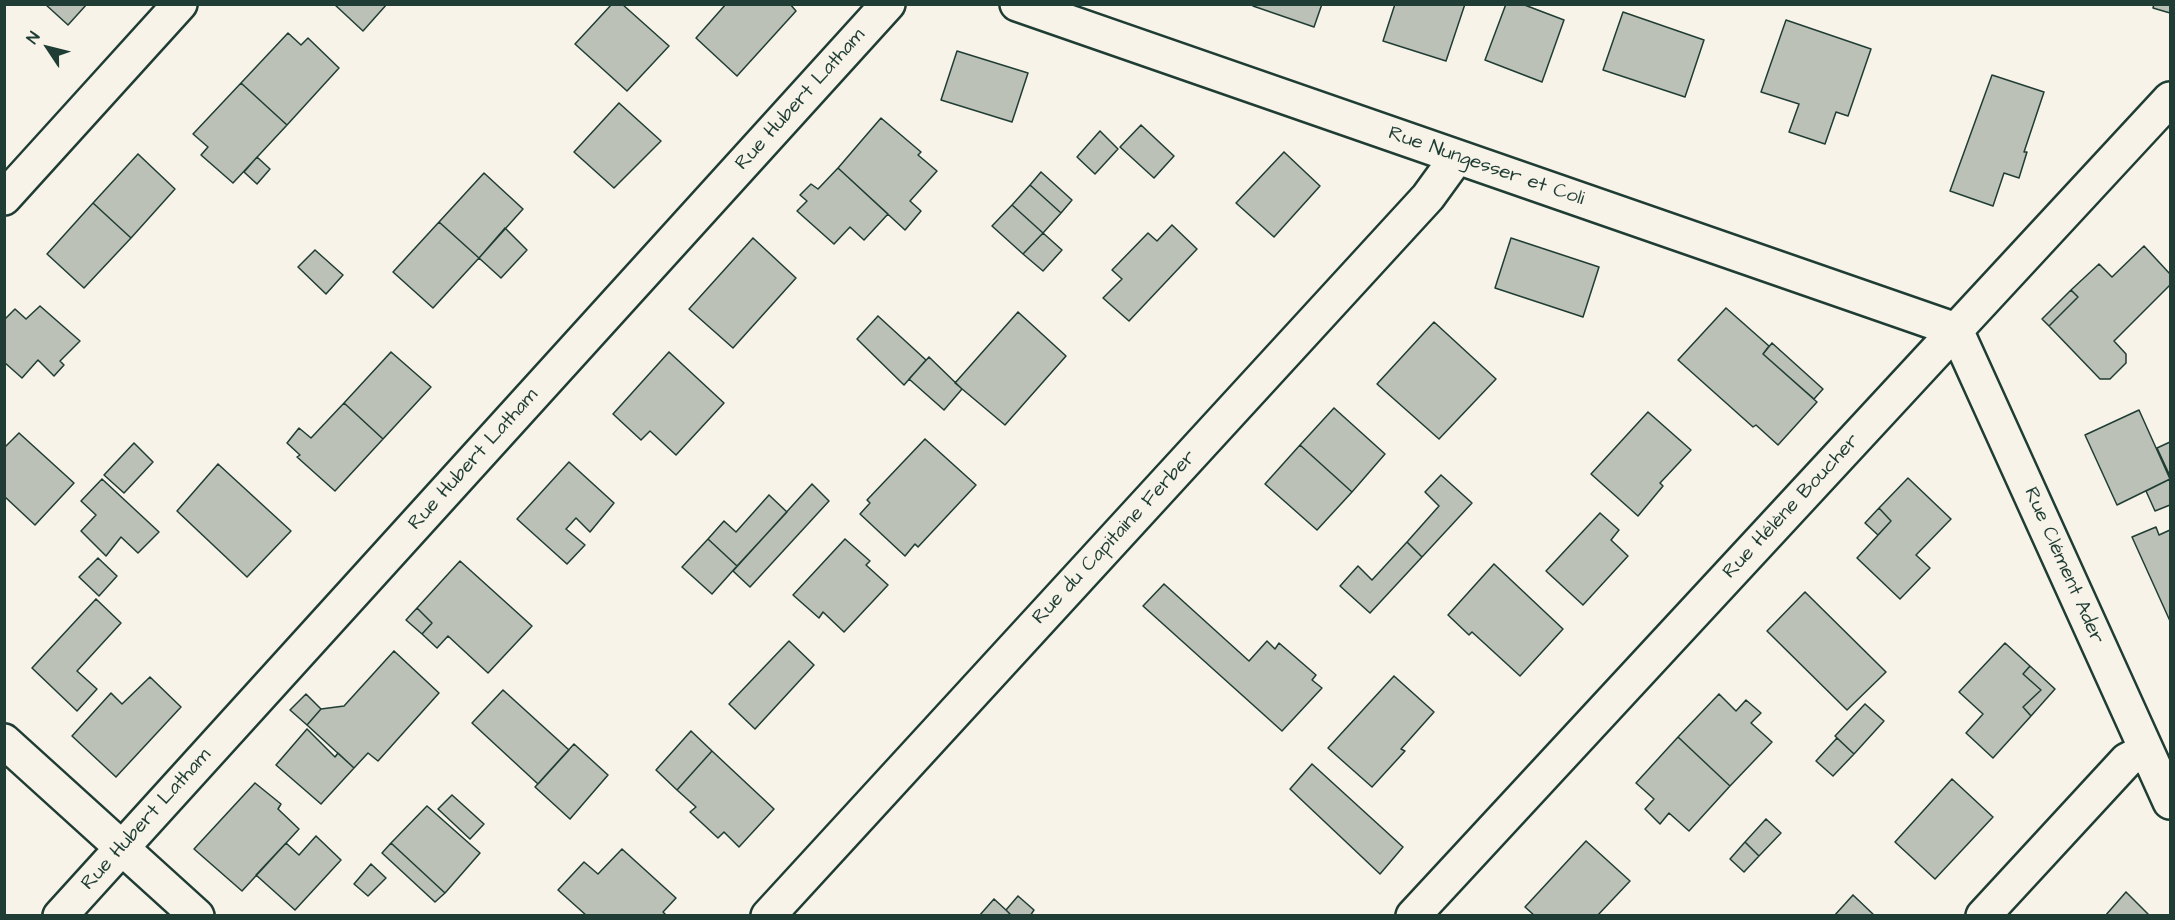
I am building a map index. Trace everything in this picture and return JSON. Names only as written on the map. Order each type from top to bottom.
[{"type":"street","points":[[4,198],[180,4]]},
{"type":"street","name":"Rue Hubert Latham","points":[[60,915],[888,4]]},
{"type":"street","name":"Rue Nungesser et Coli","points":[[1017,4],[1956,330]]},
{"type":"street","name":"Rue Hélène Boucher","points":[[1413,915],[2170,99]]},
{"type":"street","name":"Rue du Capitaine Ferber","points":[[768,915],[1428,197],[1457,157]]},
{"type":"street","name":"Rue Clément Ader","points":[[1956,330],[2170,802]]},
{"type":"street","points":[[4,741],[197,915]]},
{"type":"street","points":[[1983,915],[2127,760],[2146,750]]},
{"type":"building","points":[[45,4],[87,4],[68,25]]},
{"type":"building","points":[[334,4],[387,4],[363,31]]},
{"type":"building","points":[[612,4],[622,4],[669,46],[627,91],[575,44]]},
{"type":"building","points":[[726,4],[790,4],[796,11],[737,76],[696,38]]},
{"type":"building","points":[[1254,4],[1322,4],[1314,27],[1253,6]]},
{"type":"building","points":[[1395,4],[1465,4],[1446,61],[1383,41]]},
{"type":"building","points":[[1506,4],[1522,4],[1564,20],[1542,82],[1485,60]]},
{"type":"building","points":[[2154,4],[2170,4],[2170,13],[2153,8]]},
{"type":"building","points":[[1623,12],[1704,40],[1685,97],[1603,70]]},
{"type":"building","points":[[1786,20],[1871,49],[1848,116],[1836,112],[1825,144],[1789,132],[1799,104],[1761,92]]},
{"type":"building","points":[[288,33],[301,45],[308,38],[339,68],[287,125],[241,83]]},
{"type":"building","points":[[957,51],[1028,73],[1012,122],[941,100]]},
{"type":"building","points":[[1992,75],[2044,92],[2024,152],[2027,152],[2019,178],[2004,173],[1993,206],[1950,191]]},
{"type":"building","points":[[241,83],[287,125],[233,183],[201,155],[208,147],[193,134]]},
{"type":"building","points":[[619,103],[661,141],[614,188],[574,152]]},
{"type":"building","points":[[881,118],[921,152],[918,155],[937,171],[910,201],[921,211],[905,230],[838,168]]},
{"type":"building","points":[[1141,125],[1174,156],[1154,178],[1120,147]]},
{"type":"building","points":[[1100,131],[1118,149],[1095,174],[1077,157]]},
{"type":"building","points":[[1284,152],[1320,186],[1274,237],[1236,203]]},
{"type":"building","points":[[138,154],[175,189],[131,238],[93,203]]},
{"type":"building","points":[[257,157],[270,169],[257,184],[244,172]]},
{"type":"building","points":[[838,168],[888,214],[864,240],[850,227],[834,244],[797,211],[807,201],[800,195],[811,184],[818,189]]},
{"type":"building","points":[[1041,172],[1072,200],[1061,213],[1030,185]]},
{"type":"building","points":[[484,173],[523,209],[479,258],[439,222]]},
{"type":"building","points":[[1030,185],[1061,213],[1043,233],[1012,205]]},
{"type":"building","points":[[93,203],[131,238],[84,288],[47,254]]},
{"type":"building","points":[[1012,205],[1043,233],[1023,254],[992,226]]},
{"type":"building","points":[[439,222],[479,258],[433,308],[393,272]]},
{"type":"building","points":[[1172,225],[1197,249],[1129,321],[1103,298],[1122,279],[1112,270],[1148,233],[1157,241]]},
{"type":"building","points":[[505,228],[527,250],[501,278],[479,258]]},
{"type":"building","points":[[1043,233],[1062,250],[1043,271],[1023,254]]},
{"type":"building","points":[[753,238],[796,278],[733,348],[689,309]]},
{"type":"building","points":[[1511,238],[1599,267],[1583,317],[1495,288]]},
{"type":"building","points":[[2144,246],[2170,274],[2170,285],[2114,341],[2126,354],[2126,363],[2110,379],[2100,379],[2049,326],[2078,297],[2071,290],[2099,264],[2112,277]]},
{"type":"building","points":[[315,250],[343,275],[326,294],[298,267]]},
{"type":"building","points":[[2071,290],[2078,297],[2049,326],[2042,319]]},
{"type":"building","points":[[40,306],[80,341],[60,361],[64,365],[54,376],[38,360],[22,378],[4,362],[4,320],[15,309],[26,319]]},
{"type":"building","points":[[1726,308],[1769,346],[1763,354],[1817,402],[1778,445],[1756,425],[1753,427],[1678,360]]},
{"type":"building","points":[[1018,312],[1066,356],[1005,425],[955,383]]},
{"type":"building","points":[[878,316],[926,360],[904,385],[857,339]]},
{"type":"building","points":[[1434,322],[1496,379],[1439,439],[1377,384]]},
{"type":"building","points":[[1772,343],[1823,389],[1814,399],[1763,354]]},
{"type":"building","points":[[391,352],[431,387],[383,439],[344,403]]},
{"type":"building","points":[[669,352],[724,403],[676,455],[650,431],[641,440],[613,414]]},
{"type":"building","points":[[929,357],[962,389],[944,410],[909,379]]},
{"type":"building","points":[[344,403],[383,439],[335,491],[297,457],[300,455],[287,443],[299,428],[311,438]]},
{"type":"building","points":[[1334,408],[1385,454],[1352,492],[1300,445]]},
{"type":"building","points":[[2139,410],[2170,479],[2117,505],[2085,435]]},
{"type":"building","points":[[1648,412],[1691,450],[1660,483],[1663,486],[1638,516],[1591,474]]},
{"type":"building","points":[[19,433],[74,483],[35,525],[4,496],[4,448]]},
{"type":"building","points":[[925,439],[976,485],[918,547],[915,544],[905,556],[860,514],[870,503],[867,500]]},
{"type":"building","points":[[2170,442],[2170,476],[2157,448]]},
{"type":"building","points":[[134,443],[153,462],[124,493],[104,475]]},
{"type":"building","points":[[1300,445],[1352,492],[1317,530],[1265,484]]},
{"type":"building","points":[[569,462],[614,503],[590,532],[576,518],[566,529],[585,545],[567,564],[517,519]]},
{"type":"building","points":[[218,464],[291,531],[247,577],[177,511]]},
{"type":"building","points":[[1441,475],[1472,503],[1422,557],[1407,542],[1439,506],[1425,492]]},
{"type":"building","points":[[1908,478],[1951,519],[1916,555],[1930,568],[1900,599],[1857,558],[1891,521],[1879,508]]},
{"type":"building","points":[[102,479],[159,532],[138,553],[121,537],[106,556],[81,531],[96,515],[81,501]]},
{"type":"building","points":[[2170,479],[2170,505],[2155,511],[2146,491]]},
{"type":"building","points":[[812,484],[829,501],[750,587],[733,571]]},
{"type":"building","points":[[769,495],[787,512],[737,566],[708,539],[724,521],[736,532]]},
{"type":"building","points":[[1879,508],[1891,521],[1878,535],[1865,523]]},
{"type":"building","points":[[1600,513],[1619,530],[1611,540],[1628,556],[1583,605],[1546,571]]},
{"type":"building","points":[[2156,527],[2159,535],[2170,530],[2170,621],[2132,537]]},
{"type":"building","points":[[708,539],[737,566],[712,594],[682,567]]},
{"type":"building","points":[[845,539],[870,561],[866,565],[888,585],[844,632],[823,612],[819,618],[793,595]]},
{"type":"building","points":[[1407,542],[1422,557],[1370,613],[1340,586],[1358,566],[1372,580]]},
{"type":"building","points":[[98,558],[117,576],[99,596],[79,577]]},
{"type":"building","points":[[460,561],[532,626],[488,673],[448,636],[437,648],[422,634],[432,623],[417,608]]},
{"type":"building","points":[[1494,564],[1563,629],[1520,676],[1472,632],[1469,635],[1448,615]]},
{"type":"building","points":[[1164,584],[1249,661],[1267,641],[1275,649],[1279,643],[1316,675],[1312,680],[1322,688],[1282,731],[1143,606]]},
{"type":"building","points":[[1805,592],[1886,672],[1847,710],[1767,631]]},
{"type":"building","points":[[96,599],[121,623],[77,671],[97,689],[77,711],[32,668]]},
{"type":"building","points":[[417,608],[432,623],[422,634],[406,620]]},
{"type":"building","points":[[789,641],[814,665],[755,729],[729,704]]},
{"type":"building","points":[[2005,643],[2030,666],[2023,674],[2041,690],[2023,707],[2031,716],[1993,758],[1966,733],[1983,714],[1959,692]]},
{"type":"building","points":[[394,651],[439,693],[378,761],[368,753],[354,768],[307,725],[321,709],[344,706]]},
{"type":"building","points":[[2030,666],[2055,689],[2031,716],[2023,707],[2041,690],[2023,674]]},
{"type":"building","points":[[1394,676],[1434,712],[1401,749],[1405,751],[1372,787],[1328,748]]},
{"type":"building","points":[[150,677],[181,707],[116,777],[72,736],[111,693],[122,704]]},
{"type":"building","points":[[503,690],[569,750],[538,784],[472,723]]},
{"type":"building","points":[[306,694],[321,709],[307,725],[290,710]]},
{"type":"building","points":[[1719,694],[1736,711],[1746,700],[1761,713],[1751,723],[1772,742],[1730,786],[1678,737]]},
{"type":"building","points":[[1865,704],[1884,721],[1854,754],[1835,736]]},
{"type":"building","points":[[307,729],[335,757],[338,753],[354,768],[321,804],[276,765]]},
{"type":"building","points":[[691,731],[712,751],[677,790],[656,770]]},
{"type":"building","points":[[1678,737],[1730,786],[1689,831],[1669,813],[1660,824],[1645,809],[1654,799],[1636,783]]},
{"type":"building","points":[[1837,738],[1854,754],[1833,776],[1816,761]]},
{"type":"building","points":[[574,744],[608,775],[570,819],[535,787]]},
{"type":"building","points":[[712,751],[774,809],[739,847],[724,832],[718,838],[690,812],[696,807],[677,790]]},
{"type":"building","points":[[1312,764],[1403,847],[1380,874],[1290,789]]},
{"type":"building","points":[[1952,779],[1993,817],[1935,879],[1895,842]]},
{"type":"building","points":[[255,783],[281,804],[278,809],[299,829],[242,891],[194,849]]},
{"type":"building","points":[[452,795],[484,824],[470,839],[438,809]]},
{"type":"building","points":[[427,806],[480,853],[445,893],[391,843]]},
{"type":"building","points":[[1766,819],[1781,833],[1759,856],[1745,842]]},
{"type":"building","points":[[316,836],[341,860],[295,910],[256,875],[286,843],[299,855]]},
{"type":"building","points":[[1586,841],[1630,881],[1597,916],[1535,916],[1525,907]]},
{"type":"building","points":[[1745,842],[1759,856],[1744,872],[1730,859]]},
{"type":"building","points":[[391,843],[445,893],[435,902],[382,853]]},
{"type":"building","points":[[622,849],[676,898],[663,912],[667,916],[587,916],[558,890],[584,862],[598,874]]},
{"type":"building","points":[[371,864],[386,878],[368,896],[354,884]]},
{"type":"building","points":[[2126,892],[2150,916],[2105,916]]},
{"type":"building","points":[[1853,895],[1875,916],[1834,916]]},
{"type":"building","points":[[1018,896],[1034,910],[1030,916],[1012,916],[1006,910]]},
{"type":"building","points":[[994,899],[1006,910],[1012,916],[979,916]]}]
